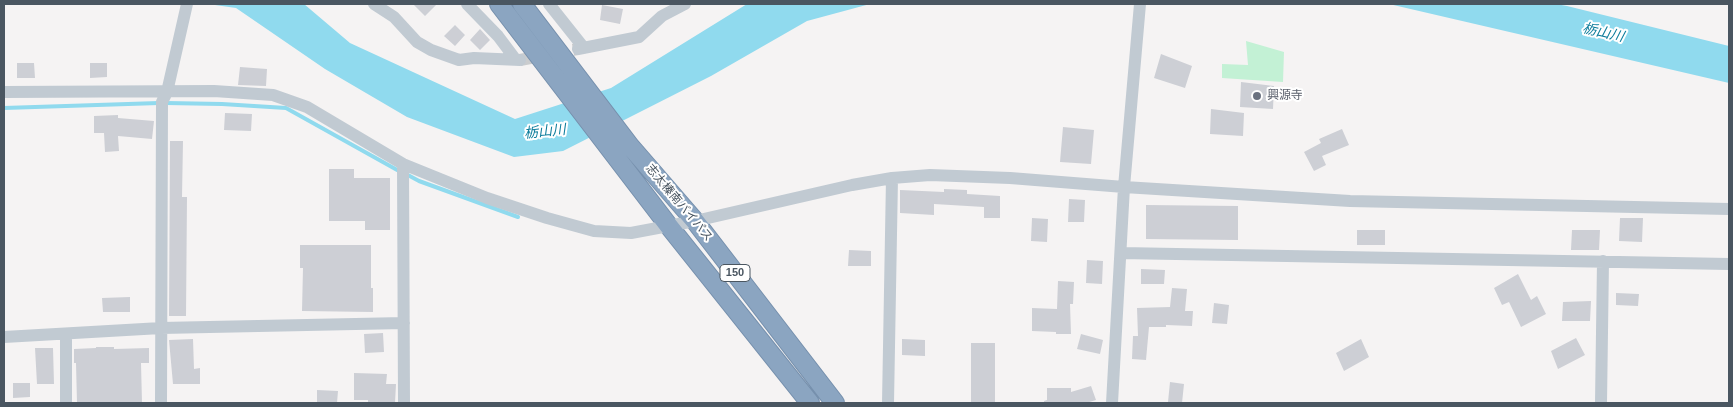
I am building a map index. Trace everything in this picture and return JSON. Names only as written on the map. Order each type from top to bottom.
[{"type":"highway","name":"志太榛南バイパス","points":[[499,4],[668,225],[810,403]]},
{"type":"highway","name":"志太榛南バイパス","points":[[522,4],[630,146],[695,221],[835,403]]},
{"type":"street","points":[[161,403],[162,102],[167,92],[187,4]]},
{"type":"street","points":[[374,4],[394,17],[417,42],[431,50],[459,60],[474,58],[518,60],[467,4]]},
{"type":"street","points":[[549,4],[581,48],[639,37],[662,16],[685,4]]},
{"type":"street","points":[[1112,403],[1124,187],[1140,4]]},
{"type":"street","points":[[4,92],[214,91],[273,95],[307,107],[403,171],[547,218],[594,231],[631,233],[695,221],[852,185],[892,178],[930,175],[1010,178],[1350,201],[1729,209]]},
{"type":"street","points":[[403,171],[404,403]]},
{"type":"street","points":[[888,403],[892,178]]},
{"type":"street","points":[[1121,253],[1729,264]]},
{"type":"street","points":[[1601,403],[1603,262]]},
{"type":"street","points":[[4,337],[161,328],[404,323]]},
{"type":"street","points":[[66,334],[66,403]]},
{"type":"green space","points":[[1246,41],[1284,52],[1283,82],[1222,78],[1222,64],[1248,65]]},
{"type":"water","name":"栃山川","points":[[208,4],[304,4],[350,43],[515,119],[611,88],[747,4],[870,4],[807,21],[711,76],[563,151],[514,157],[407,117],[325,69],[236,8]]},
{"type":"water","name":"栃山川","points":[[1389,4],[1556,4],[1567,6],[1729,46],[1729,83]]},
{"type":"building","points":[[413,4],[437,4],[425,16]]},
{"type":"building","points":[[602,5],[623,9],[620,24],[600,20]]},
{"type":"building","points":[[455,25],[465,35],[455,46],[444,36]]},
{"type":"building","points":[[480,29],[490,40],[480,50],[470,40]]},
{"type":"building","points":[[1161,54],[1192,66],[1185,88],[1154,78]]},
{"type":"building","points":[[17,63],[34,63],[35,78],[17,78]]},
{"type":"building","points":[[90,63],[107,63],[107,77],[90,78]]},
{"type":"building","points":[[240,67],[267,69],[266,86],[238,85]]},
{"type":"building","name":"興源寺","points":[[1241,82],[1274,86],[1273,109],[1240,107]]},
{"type":"building","points":[[1211,109],[1244,113],[1243,136],[1210,134]]},
{"type":"building","points":[[225,113],[252,114],[251,131],[224,130]]},
{"type":"building","points":[[118,115],[118,118],[154,121],[152,139],[118,136],[119,151],[105,152],[104,133],[94,133],[94,116]]},
{"type":"building","points":[[1063,127],[1094,130],[1091,164],[1060,162]]},
{"type":"building","points":[[1342,129],[1349,145],[1322,156],[1326,165],[1314,171],[1304,152],[1321,143],[1319,139]]},
{"type":"building","points":[[170,141],[183,141],[182,197],[187,197],[186,316],[169,316]]},
{"type":"building","points":[[329,169],[354,169],[354,178],[390,178],[390,230],[365,230],[365,221],[329,221]]},
{"type":"building","points":[[944,189],[967,190],[967,194],[1000,196],[1000,218],[984,218],[984,207],[934,204],[934,215],[900,213],[900,190],[944,192]]},
{"type":"building","points":[[1069,199],[1085,200],[1084,222],[1068,222]]},
{"type":"building","points":[[1146,205],[1238,206],[1238,240],[1146,239]]},
{"type":"building","points":[[1032,218],[1048,219],[1047,242],[1031,241]]},
{"type":"building","points":[[1620,218],[1643,218],[1642,242],[1619,241]]},
{"type":"building","points":[[1357,230],[1385,230],[1385,245],[1357,245]]},
{"type":"building","points":[[1572,230],[1600,230],[1599,250],[1571,250]]},
{"type":"building","points":[[300,245],[371,245],[373,312],[302,311],[303,268],[300,268]]},
{"type":"building","points":[[849,250],[871,251],[871,266],[848,266]]},
{"type":"building","points":[[1087,260],[1103,261],[1102,284],[1086,283]]},
{"type":"building","points":[[1141,269],[1165,270],[1164,284],[1141,284]]},
{"type":"building","points":[[1518,274],[1531,300],[1537,296],[1546,314],[1521,327],[1509,302],[1502,305],[1494,288]]},
{"type":"building","points":[[1058,281],[1074,282],[1073,304],[1070,304],[1071,334],[1032,331],[1032,308],[1057,309]]},
{"type":"building","points":[[1172,288],[1187,289],[1185,311],[1193,311],[1192,326],[1166,325],[1166,327],[1149,327],[1146,360],[1132,359],[1133,336],[1138,336],[1137,308],[1170,307]]},
{"type":"building","points":[[1616,293],[1639,294],[1638,306],[1616,305]]},
{"type":"building","points":[[130,297],[130,312],[103,312],[102,298]]},
{"type":"building","points":[[1591,301],[1590,321],[1562,321],[1563,302]]},
{"type":"building","points":[[1214,303],[1229,305],[1227,324],[1212,323]]},
{"type":"building","points":[[383,333],[384,352],[365,353],[364,334]]},
{"type":"building","points":[[1081,334],[1103,340],[1100,354],[1077,349]]},
{"type":"building","points":[[1576,338],[1585,355],[1558,369],[1551,351]]},
{"type":"building","points":[[193,339],[194,369],[200,368],[200,384],[173,384],[169,340]]},
{"type":"building","points":[[902,339],[925,340],[925,356],[902,355]]},
{"type":"building","points":[[1361,339],[1369,357],[1344,371],[1336,353]]},
{"type":"building","points":[[971,343],[995,343],[995,403],[971,403]]},
{"type":"building","points":[[114,347],[114,349],[149,348],[149,363],[141,363],[142,403],[77,403],[74,349]]},
{"type":"building","points":[[35,348],[53,348],[54,384],[37,384]]},
{"type":"building","points":[[354,373],[387,374],[386,384],[396,384],[395,403],[368,403],[368,400],[354,400]]},
{"type":"building","points":[[1170,382],[1184,384],[1182,403],[1168,402]]},
{"type":"building","points":[[13,383],[30,383],[30,397],[13,398]]},
{"type":"building","points":[[1091,386],[1096,400],[1086,403],[1044,403],[1047,400],[1047,388],[1071,388],[1071,392]]},
{"type":"building","points":[[317,390],[338,391],[337,403],[317,403]]},
{"type":"waterway","points":[[4,108],[159,103]]},
{"type":"waterway","points":[[166,103],[286,108],[399,171]]},
{"type":"waterway","points":[[406,174],[419,181],[518,217]]},
{"type":"tunnel","points":[[520,60],[578,49]]},
{"type":"place","name":"興源寺","points":[[1257,96]]}]
